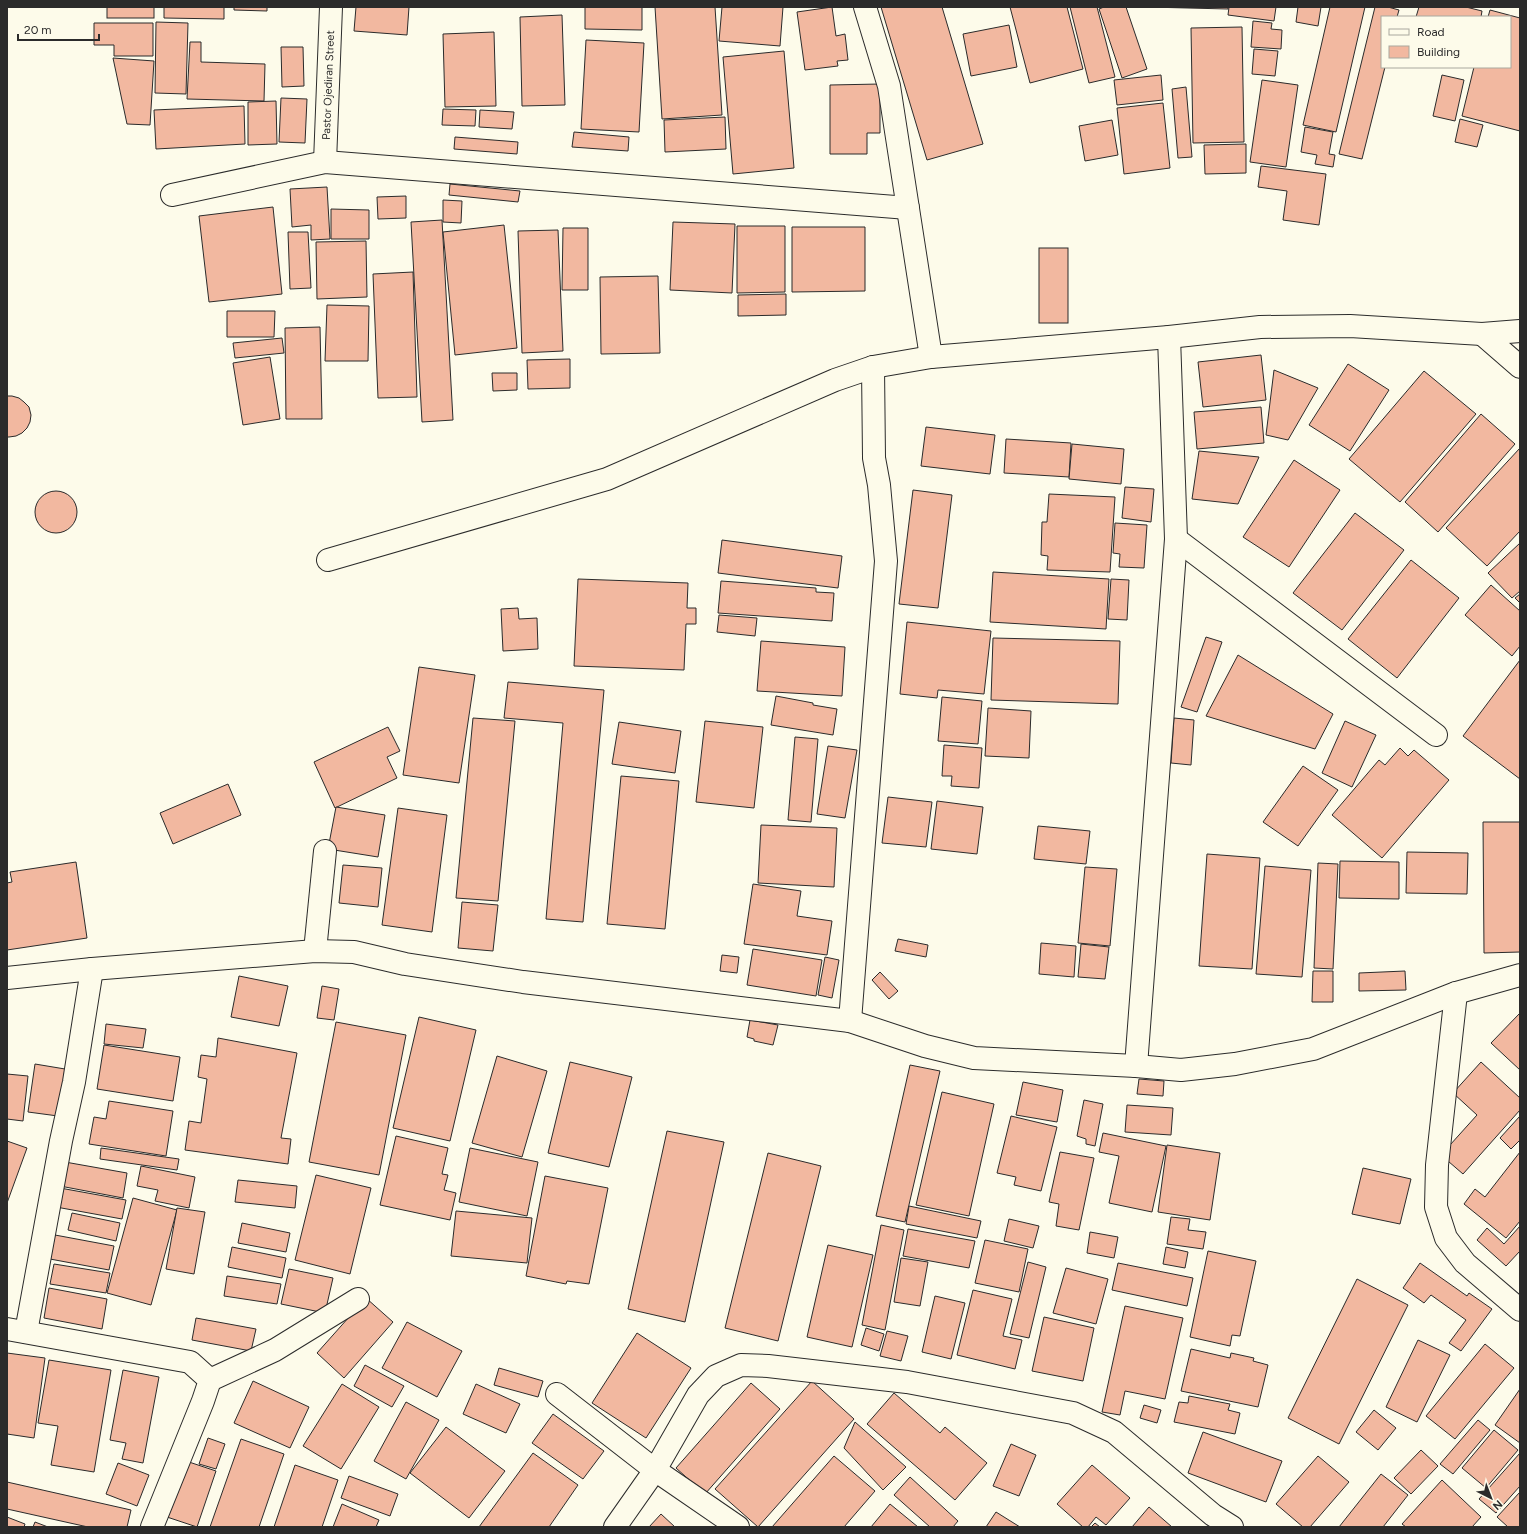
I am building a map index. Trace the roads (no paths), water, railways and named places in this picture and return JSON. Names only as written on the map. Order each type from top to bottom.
[{"type":"street","name":"Pastor Ojediran Street","points":[[325,162],[330,7]]},
{"type":"street","points":[[865,7],[889,86],[931,357]]},
{"type":"street","points":[[172,194],[325,162],[908,208]]},
{"type":"street","points":[[328,560],[607,479],[835,380],[873,367],[931,357],[1168,337],[1260,327],[1350,326],[1482,334],[1520,331]]},
{"type":"street","points":[[1482,334],[1520,367]]},
{"type":"street","points":[[1136,1066],[1176,539],[1168,337]]},
{"type":"street","points":[[850,1021],[886,561],[879,485],[874,458],[873,367]]},
{"type":"street","points":[[1176,539],[1436,735]]},
{"type":"street","points":[[315,951],[325,851]]},
{"type":"street","points":[[7,978],[92,969],[315,951],[354,952],[404,964],[523,982],[850,1021],[925,1046],[974,1058],[1136,1066],[1181,1070],[1235,1064],[1313,1050],[1456,993],[1520,975]]},
{"type":"street","points":[[92,969],[74,1082],[16,1331],[190,1362],[210,1380]]},
{"type":"street","points":[[1456,993],[1437,1165],[1436,1207],[1446,1238],[1465,1263],[1520,1310]]},
{"type":"street","points":[[152,1527],[210,1380],[276,1350],[358,1299]]},
{"type":"street","points":[[615,1527],[655,1470],[698,1394],[716,1376],[741,1365],[768,1366],[907,1382],[1073,1413],[1114,1432],[1213,1516],[1232,1527]]},
{"type":"street","points":[[557,1394],[655,1470],[738,1527]]}]
